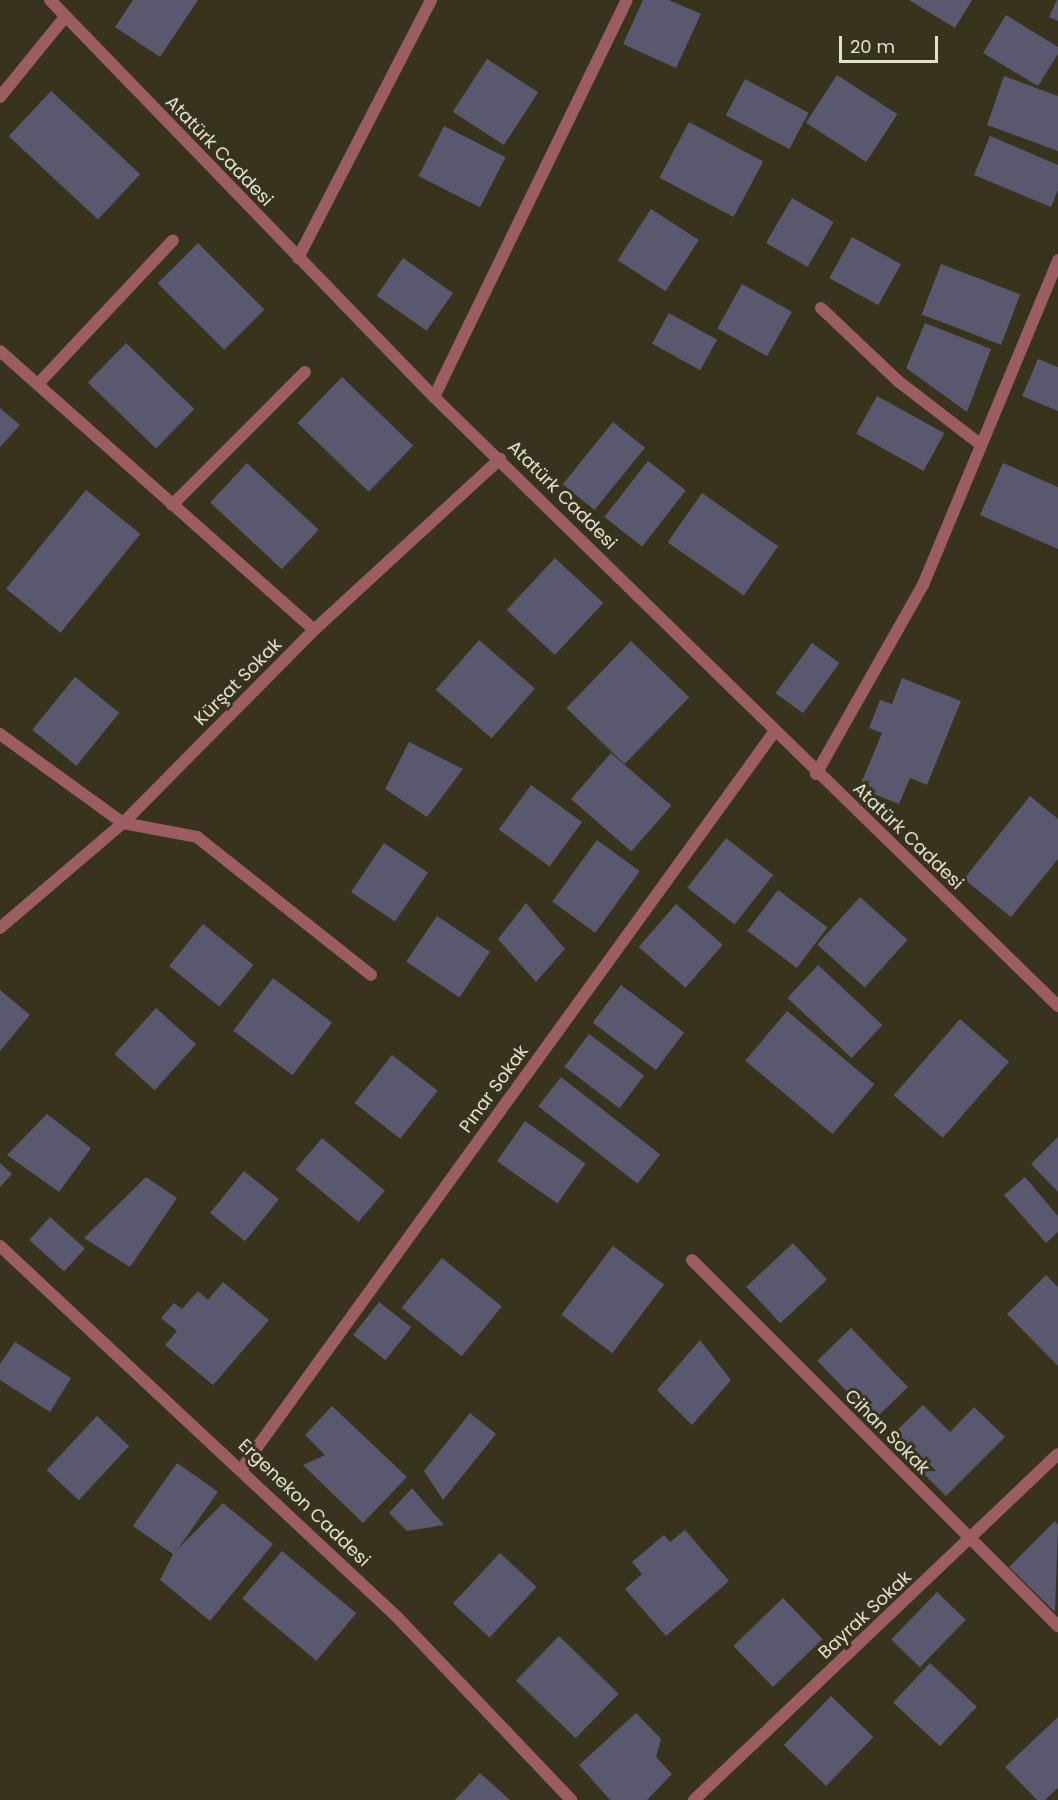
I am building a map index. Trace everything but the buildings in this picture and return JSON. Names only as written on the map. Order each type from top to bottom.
[{"type":"street","name":"Atatürk Caddesi","points":[[50,0],[434,397],[500,459],[816,774],[1058,1005]]},
{"type":"street","points":[[298,258],[431,0]]},
{"type":"street","points":[[434,397],[627,0]]},
{"type":"street","points":[[0,97],[65,17]]},
{"type":"street","points":[[38,384],[173,240]]},
{"type":"street","points":[[816,774],[923,585],[1058,260]]},
{"type":"street","points":[[821,308],[898,381],[981,445]]},
{"type":"street","points":[[0,351],[314,630]]},
{"type":"street","points":[[172,506],[305,372]]},
{"type":"street","name":"Kürşat Sokak","points":[[0,928],[123,823],[314,630],[500,459]]},
{"type":"street","name":"Pınar Sokak","points":[[242,1468],[775,732]]},
{"type":"street","points":[[0,734],[123,823],[197,837],[371,975]]},
{"type":"street","name":"Ergenekon Caddesi","points":[[0,1246],[242,1468],[398,1617],[571,1800]]},
{"type":"street","name":"Cihan Sokak","points":[[692,1260],[969,1541],[1058,1626]]},
{"type":"street","name":"Bayrak Sokak","points":[[694,1800],[1058,1454]]}]
